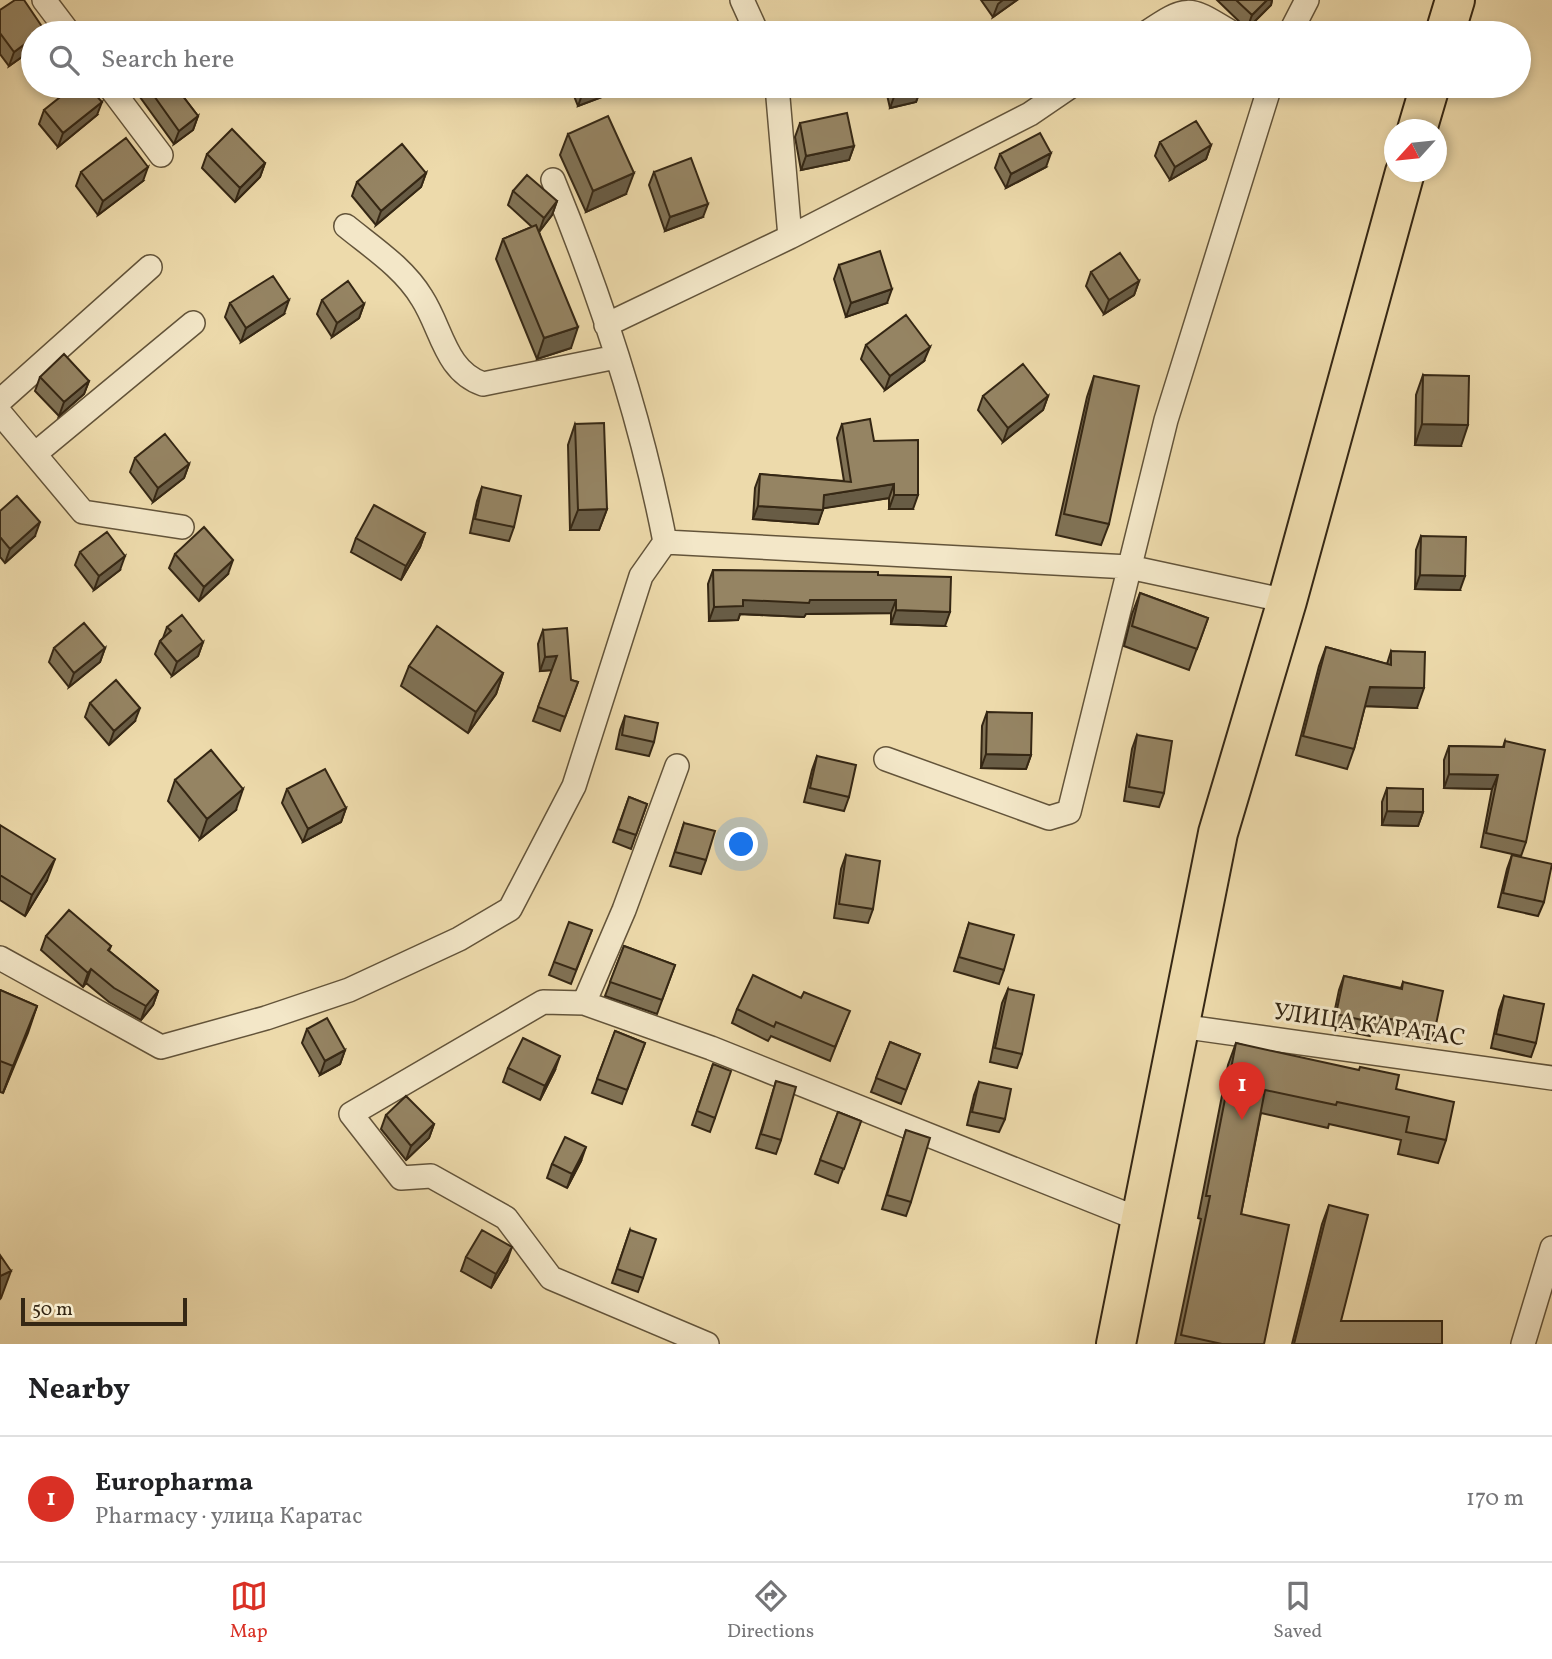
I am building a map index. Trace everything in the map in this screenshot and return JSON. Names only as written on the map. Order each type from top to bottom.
[{"type":"highway","points":[[1449,21],[1455,0]]},
{"type":"highway","points":[[1420,119],[1426,98]]},
{"type":"highway","points":[[1116,1344],[1219,833],[1287,601],[1402,182]]},
{"type":"street","points":[[44,0],[60,21]]},
{"type":"street","points":[[742,0],[752,21]]},
{"type":"street","points":[[1296,21],[1307,0]]},
{"type":"street","points":[[1164,21],[1186,10],[1199,13],[1212,21]]},
{"type":"street","points":[[118,98],[161,155]]},
{"type":"street","points":[[777,98],[790,237]]},
{"type":"street","points":[[606,325],[790,237],[1030,114],[1053,98]]},
{"type":"street","points":[[886,759],[1049,818],[1069,812],[1166,420],[1265,98]]},
{"type":"street","points":[[0,958],[161,1047],[266,1018],[349,990],[459,939],[510,909],[574,786],[641,576],[665,542],[650,466],[585,259],[554,180]]},
{"type":"street","points":[[346,226],[397,268],[422,297],[454,364],[467,379],[483,384],[616,357]]},
{"type":"street","points":[[0,401],[150,267]]},
{"type":"street","points":[[36,453],[193,323]]},
{"type":"street","points":[[0,413],[83,512],[182,527]]},
{"type":"street","points":[[665,542],[1129,567],[1287,601]]},
{"type":"street","points":[[584,1003],[624,910],[677,766]]},
{"type":"street","points":[[707,1344],[551,1278],[506,1218],[431,1175],[401,1178],[351,1114],[543,1002],[584,1003],[710,1048],[1141,1220]]},
{"type":"street","name":"УЛИЦА КАРАТАС","points":[[1180,1026],[1552,1079]]},
{"type":"street","points":[[1523,1344],[1552,1248]]},
{"type":"building","points":[[15,0],[24,0],[38,21],[21,21],[21,47],[14,52],[0,33],[0,10]]},
{"type":"building","points":[[1236,0],[1267,0],[1252,15]]},
{"type":"building","points":[[59,98],[98,98],[102,102],[63,133],[44,110]]},
{"type":"building","points":[[156,98],[184,98],[198,116],[179,131]]},
{"type":"building","points":[[847,113],[854,146],[806,156],[800,123]]},
{"type":"building","points":[[608,116],[634,173],[593,191],[568,134]]},
{"type":"building","points":[[1196,121],[1211,145],[1175,167],[1160,142]]},
{"type":"building","points":[[232,129],[265,163],[240,188],[207,154]]},
{"type":"building","points":[[1040,133],[1051,153],[1011,174],[1000,154]]},
{"type":"building","points":[[126,138],[148,167],[103,201],[81,172]]},
{"type":"building","points":[[402,144],[426,173],[381,211],[357,182]]},
{"type":"building","points":[[691,158],[708,204],[670,217],[654,172]]},
{"type":"building","points":[[527,175],[557,201],[544,218],[513,191]]},
{"type":"building","points":[[536,225],[578,327],[544,338],[503,239]]},
{"type":"building","points":[[880,251],[892,289],[851,303],[839,265]]},
{"type":"building","points":[[1120,253],[1139,281],[1109,300],[1091,272]]},
{"type":"building","points":[[273,276],[289,300],[246,328],[230,303]]},
{"type":"building","points":[[348,281],[364,304],[337,323],[322,300]]},
{"type":"building","points":[[906,315],[930,347],[890,376],[866,345]]},
{"type":"building","points":[[64,354],[89,381],[64,402],[40,377]]},
{"type":"building","points":[[1023,364],[1048,396],[1008,428],[983,396]]},
{"type":"building","points":[[1423,375],[1469,376],[1468,425],[1422,424]]},
{"type":"building","points":[[1094,376],[1139,386],[1109,524],[1064,514]]},
{"type":"building","points":[[870,419],[874,441],[918,440],[918,495],[894,495],[894,484],[824,495],[823,510],[758,506],[760,474],[851,482],[842,424]]},
{"type":"building","points":[[604,423],[607,509],[578,510],[575,424]]},
{"type":"building","points":[[165,434],[189,464],[158,488],[135,458]]},
{"type":"building","points":[[482,487],[521,496],[514,527],[475,519]]},
{"type":"building","points":[[17,496],[40,522],[10,549],[0,537],[0,511]]},
{"type":"building","points":[[374,505],[425,533],[406,566],[356,538]]},
{"type":"building","points":[[204,527],[233,560],[204,587],[175,554]]},
{"type":"building","points":[[107,532],[125,556],[99,576],[80,552]]},
{"type":"building","points":[[1421,536],[1466,537],[1465,576],[1420,575]]},
{"type":"building","points":[[713,570],[878,572],[878,575],[951,577],[950,612],[896,610],[896,600],[810,600],[809,603],[743,600],[743,606],[714,607]]},
{"type":"building","points":[[1140,593],[1208,618],[1197,649],[1132,626]]},
{"type":"building","points":[[182,615],[203,642],[177,662],[160,641],[171,631],[167,627]]},
{"type":"building","points":[[84,623],[105,648],[74,673],[54,648]]},
{"type":"building","points":[[437,626],[503,673],[476,712],[409,666]]},
{"type":"building","points":[[567,628],[571,680],[578,682],[565,717],[538,707],[557,656],[545,657],[543,630]]},
{"type":"building","points":[[1326,647],[1391,665],[1391,651],[1425,652],[1424,688],[1370,687],[1354,749],[1303,736]]},
{"type":"building","points":[[116,680],[140,708],[114,731],[90,703]]},
{"type":"building","points":[[987,712],[1032,713],[1031,755],[986,754]]},
{"type":"building","points":[[625,716],[658,723],[654,742],[622,735]]},
{"type":"building","points":[[1137,735],[1172,741],[1164,793],[1129,787]]},
{"type":"building","points":[[1505,741],[1545,750],[1526,842],[1486,833],[1498,775],[1449,774],[1449,746],[1504,747]]},
{"type":"building","points":[[211,750],[243,789],[207,819],[175,780]]},
{"type":"building","points":[[817,756],[856,765],[849,797],[810,788]]},
{"type":"building","points":[[325,769],[346,808],[308,829],[287,789]]},
{"type":"building","points":[[1387,788],[1423,789],[1423,812],[1387,811]]},
{"type":"building","points":[[629,797],[647,804],[636,835],[618,829]]},
{"type":"building","points":[[684,823],[715,831],[706,860],[675,852]]},
{"type":"building","points":[[0,825],[55,859],[32,895],[0,875]]},
{"type":"building","points":[[846,855],[880,861],[873,909],[839,904]]},
{"type":"building","points":[[1512,855],[1552,864],[1544,902],[1503,893]]},
{"type":"building","points":[[69,910],[111,946],[108,950],[158,991],[146,1006],[114,988],[91,969],[88,973],[46,936]]},
{"type":"building","points":[[569,922],[592,930],[576,970],[554,962]]},
{"type":"building","points":[[969,923],[1014,935],[1004,970],[959,957]]},
{"type":"building","points":[[624,946],[675,965],[662,1000],[610,982]]},
{"type":"building","points":[[753,975],[801,998],[804,992],[850,1011],[835,1047],[776,1022],[774,1027],[737,1009]]},
{"type":"building","points":[[1344,976],[1402,989],[1403,982],[1443,991],[1435,1029],[1377,1016],[1375,1023],[1336,1014]]},
{"type":"building","points":[[1008,989],[1034,995],[1022,1054],[995,1048]]},
{"type":"building","points":[[0,990],[37,1006],[13,1066],[0,1061]]},
{"type":"building","points":[[1504,996],[1544,1004],[1536,1043],[1496,1034]]},
{"type":"building","points":[[327,1018],[345,1050],[325,1061],[307,1029]]},
{"type":"building","points":[[615,1031],[645,1043],[627,1090],[597,1079]]},
{"type":"building","points":[[523,1038],[560,1056],[545,1086],[508,1068]]},
{"type":"building","points":[[890,1042],[920,1054],[906,1090],[876,1078]]},
{"type":"building","points":[[1236,1043],[1359,1070],[1360,1067],[1399,1075],[1396,1089],[1454,1102],[1446,1140],[1406,1132],[1409,1117],[1265,1090],[1241,1214],[1289,1225],[1264,1344],[1222,1344],[1181,1335],[1210,1196],[1206,1196]]},
{"type":"building","points":[[713,1064],[731,1071],[715,1118],[697,1111]]},
{"type":"building","points":[[776,1081],[796,1087],[781,1140],[761,1134]]},
{"type":"building","points":[[979,1082],[1011,1089],[1005,1119],[972,1112]]},
{"type":"building","points":[[406,1096],[434,1124],[411,1146],[386,1115]]},
{"type":"building","points":[[838,1112],[861,1121],[844,1169],[820,1160]]},
{"type":"building","points":[[906,1130],[930,1138],[911,1202],[887,1195]]},
{"type":"building","points":[[565,1137],[586,1147],[572,1174],[552,1164]]},
{"type":"building","points":[[1329,1205],[1368,1215],[1341,1321],[1442,1321],[1442,1344],[1294,1344]]},
{"type":"building","points":[[482,1230],[512,1247],[496,1274],[466,1257]]},
{"type":"building","points":[[630,1230],[656,1239],[643,1278],[617,1269]]},
{"type":"building","points":[[0,1255],[11,1271],[0,1276]]},
{"type":"place","name":"Europharma","points":[[1242,1120]]}]
